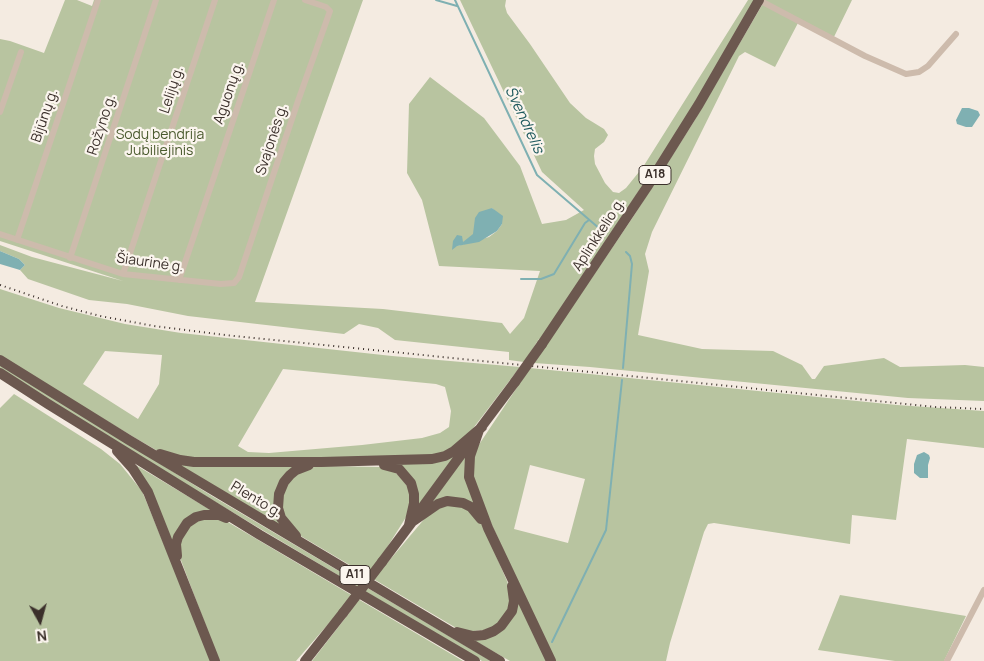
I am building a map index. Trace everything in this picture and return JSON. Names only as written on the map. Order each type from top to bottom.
[{"type":"highway","name":"Aplinkkelio g.","points":[[305,661],[382,562],[542,344],[647,187],[699,104],[759,0]]},
{"type":"highway","name":"Plento g.","points":[[0,360],[129,440],[500,661]]},
{"type":"highway","name":"Plento g.","points":[[0,373],[260,535],[475,661]]},
{"type":"highway","points":[[129,440],[166,456],[194,462],[368,462],[440,458],[454,451],[481,428]]},
{"type":"highway","points":[[481,428],[470,456],[469,477],[488,528],[551,661]]},
{"type":"highway","points":[[110,443],[142,480],[148,492],[215,661]]},
{"type":"highway","points":[[306,546],[281,518],[278,508],[279,494],[284,482],[296,470],[303,466],[320,462]]},
{"type":"highway","points":[[368,462],[394,467],[408,478],[414,494],[411,523]]},
{"type":"highway","points":[[411,523],[438,504],[455,501],[471,507],[488,528]]},
{"type":"highway","points":[[178,565],[176,544],[178,537],[184,527],[196,517],[204,514],[219,515],[260,535]]},
{"type":"highway","points":[[447,630],[473,636],[489,633],[502,626],[512,611],[514,601],[510,575]]},
{"type":"street","name":"Bijūnų g.","points":[[17,240],[98,0]]},
{"type":"street","name":"Rožyno g.","points":[[70,258],[156,0]]},
{"type":"street","name":"Lelijų g.","points":[[123,274],[215,0]]},
{"type":"street","name":"Aguonų g.","points":[[179,280],[274,0]]},
{"type":"street","name":"Svajonės g.","points":[[239,277],[330,11],[326,7],[305,0]]},
{"type":"street","points":[[759,0],[865,56],[906,74],[919,72],[928,66],[956,34]]},
{"type":"street","points":[[0,112],[21,52]]},
{"type":"street","name":"Šiaurinė g.","points":[[0,234],[123,274],[228,284],[234,283],[239,277]]},
{"type":"street","points":[[947,661],[984,590]]},
{"type":"green space","name":"Sodų bendrija Jubiliejinis","points":[[65,0],[77,0],[92,6],[94,0],[363,0],[255,302],[383,309],[502,323],[510,334],[524,318],[540,271],[439,266],[422,200],[407,173],[409,104],[430,77],[484,118],[520,166],[542,224],[566,220],[584,210],[542,172],[460,0],[506,0],[507,13],[570,103],[586,118],[604,129],[608,135],[604,142],[595,149],[595,164],[605,183],[613,192],[619,193],[626,188],[643,167],[748,0],[754,0],[693,108],[541,340],[539,339],[524,362],[509,360],[509,352],[395,340],[378,328],[359,324],[344,334],[188,316],[127,304],[89,300],[28,279],[20,270],[25,265],[19,259],[0,251],[0,245],[32,257],[123,281],[0,241],[0,39],[44,53]],"holes":[[[492,208],[502,224],[497,231],[489,237],[457,246],[471,238]]]},
{"type":"green space","points":[[765,0],[852,0],[832,41],[798,23],[775,67],[745,52],[739,56],[652,232],[645,254],[649,271],[638,335],[702,349],[773,351],[802,365],[812,379],[815,379],[824,366],[884,358],[900,367],[965,365],[984,367],[984,401],[908,398],[534,363],[633,217],[693,123]]},
{"type":"green space","points":[[0,289],[59,308],[125,324],[181,333],[392,356],[520,367],[471,431],[459,444],[440,455],[212,461],[172,456],[156,450],[0,357]],"holes":[[[105,351],[162,355],[159,384],[138,419],[83,384]],[[283,369],[436,384],[445,387],[451,411],[449,427],[440,433],[422,438],[269,453],[248,452],[238,446]]]},
{"type":"green space","points":[[0,364],[212,496],[491,661],[482,661],[155,466],[0,369]]},
{"type":"green space","points":[[530,368],[897,405],[984,411],[984,448],[907,439],[896,520],[852,515],[850,544],[714,523],[708,524],[666,661],[553,661],[474,485],[474,452]],"holes":[[[530,465],[585,479],[568,543],[514,529]]]},
{"type":"green space","points":[[14,394],[101,449],[120,464],[142,491],[212,661],[0,661],[0,408]]},
{"type":"green space","points":[[467,453],[475,507],[430,505]]},
{"type":"green space","points":[[456,455],[416,510],[417,497],[395,464]]},
{"type":"green space","points":[[170,461],[297,465],[282,479],[283,527]]},
{"type":"green space","points":[[134,464],[214,512],[204,511],[173,545]]},
{"type":"green space","points":[[322,466],[382,467],[392,469],[411,489],[408,514],[386,549],[383,568],[426,517],[441,506],[461,505],[477,516],[485,530],[511,594],[510,608],[494,629],[463,632],[299,535],[281,511],[283,486],[290,478],[308,468]]},
{"type":"green space","points":[[205,517],[226,521],[463,661],[312,661],[350,612],[343,607],[296,661],[219,661],[179,555],[180,541],[188,527]]},
{"type":"green space","points":[[840,595],[966,616],[944,661],[895,661],[818,650]]},
{"type":"green space","points":[[517,597],[548,661],[510,661],[470,638],[488,637]]},
{"type":"water","points":[[962,108],[978,111],[980,115],[972,127],[957,124],[956,120]]},
{"type":"water","points":[[492,208],[503,216],[502,224],[497,231],[479,242],[457,246],[452,250],[453,241],[457,235],[462,236],[463,242],[473,234],[475,218],[479,212]]},
{"type":"water","points":[[0,251],[19,259],[25,265],[20,270],[0,264]]},
{"type":"water","points":[[924,452],[930,458],[928,478],[920,478],[914,473],[914,464],[917,455]]},
{"type":"waterway","points":[[436,0],[457,6]]},
{"type":"waterway","name":"Švendrelis","points":[[455,0],[537,175],[600,229]]},
{"type":"waterway","points":[[521,279],[541,279],[554,274],[585,223],[589,220]]},
{"type":"waterway","points":[[623,368],[632,264],[630,256],[626,252]]},
{"type":"waterway","points":[[552,642],[606,530],[622,380]]},
{"type":"railway","points":[[0,285],[62,306],[100,316],[154,326],[225,335],[936,407],[984,409]]}]
